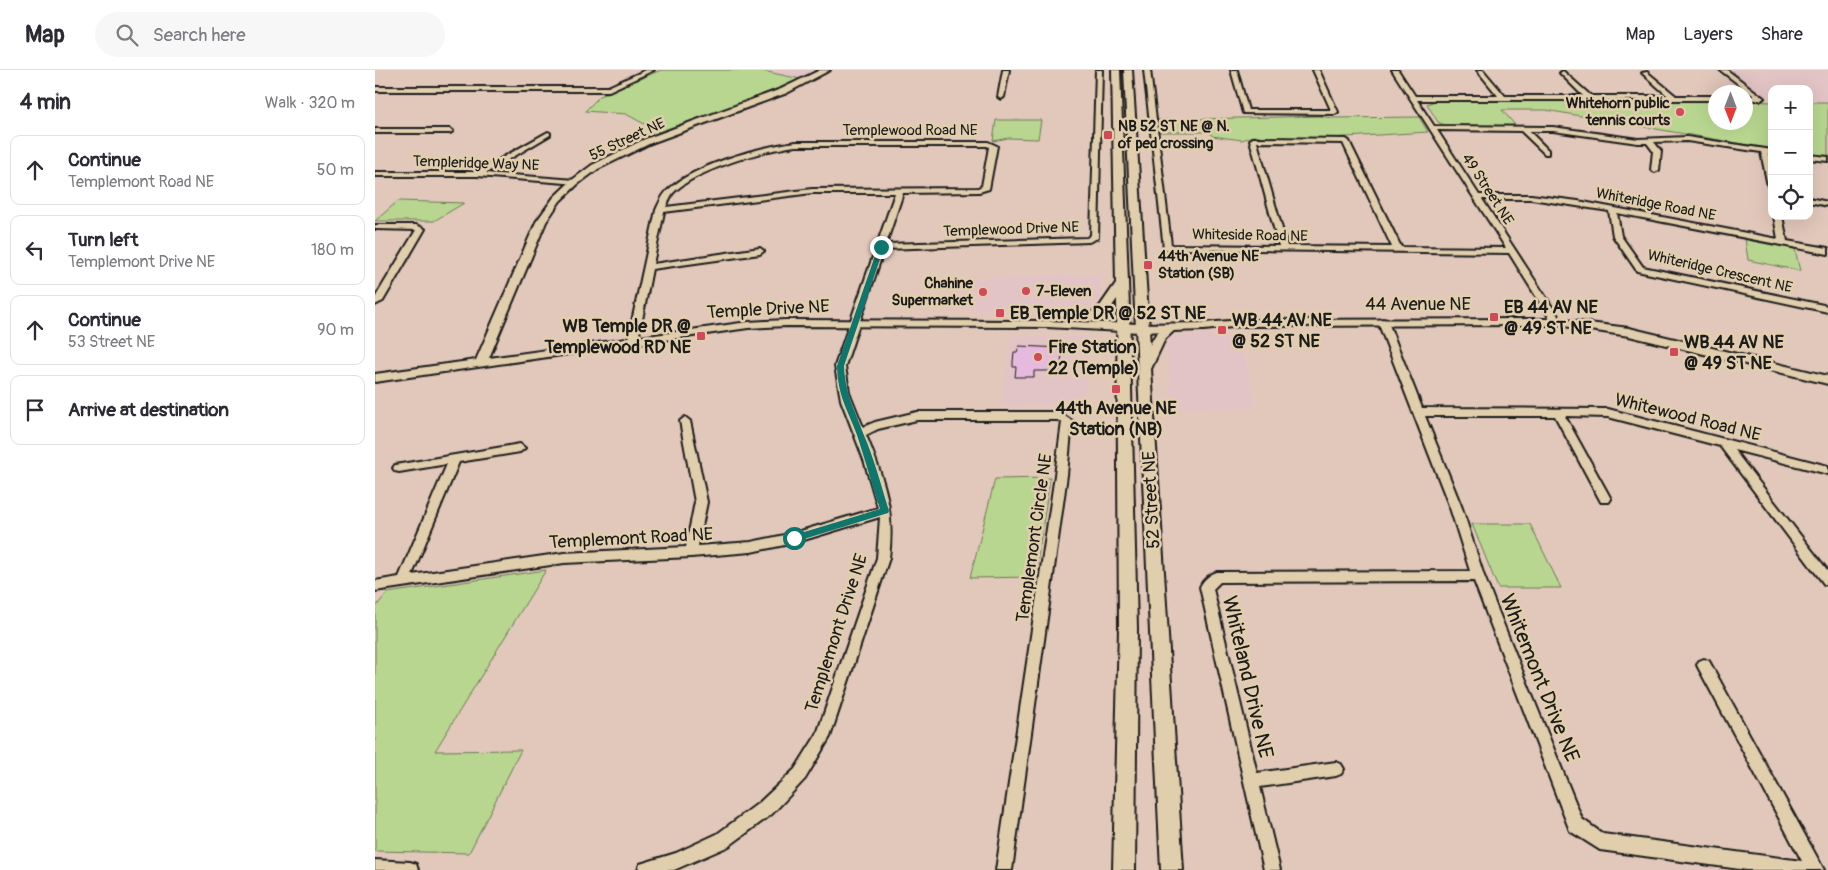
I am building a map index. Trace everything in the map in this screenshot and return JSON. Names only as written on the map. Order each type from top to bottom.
[{"type":"main road","name":"52 Street NE","points":[[1116,70],[1123,323],[1128,628],[1124,870]]},
{"type":"main road","name":"52 Street NE","points":[[1128,70],[1172,870]]},
{"type":"main road","points":[[1091,318],[1104,309],[1122,283]]},
{"type":"main road","points":[[1145,369],[1160,337],[1171,328]]},
{"type":"street","points":[[375,89],[609,88],[651,70]]},
{"type":"street","name":"55 Street NE","points":[[481,362],[541,222],[557,199],[575,182],[595,167],[649,141],[783,91],[826,70]]},
{"type":"street","points":[[1001,97],[1006,70]]},
{"type":"street","name":"Templewood Drive NE","points":[[881,247],[1089,240],[1095,236],[1099,70]]},
{"type":"street","name":"Whiteside Road NE","points":[[1147,70],[1167,247],[1511,251]]},
{"type":"street","points":[[1234,70],[1245,112],[1335,112],[1316,70]]},
{"type":"street","name":"49 Street NE","points":[[1395,70],[1557,322]]},
{"type":"street","points":[[1480,70],[1503,98]]},
{"type":"street","points":[[1723,70],[1743,85]]},
{"type":"street","points":[[1563,73],[1589,98]]},
{"type":"street","points":[[1645,73],[1674,98]]},
{"type":"street","points":[[1753,92],[1761,98],[1753,98]]},
{"type":"street","points":[[1413,98],[1708,98]]},
{"type":"street","points":[[1433,128],[1553,129],[1621,139],[1649,141],[1695,140],[1768,151]]},
{"type":"street","points":[[1522,128],[1545,152]]},
{"type":"street","points":[[375,131],[450,131]]},
{"type":"street","points":[[477,174],[548,134]]},
{"type":"street","points":[[1284,249],[1253,140],[1345,141],[1399,250]]},
{"type":"street","points":[[1649,141],[1657,151],[1655,170]]},
{"type":"street","name":"Templewood Road NE","points":[[633,340],[661,210],[669,193],[684,181],[728,160],[773,147],[796,144],[988,144],[993,146],[986,187],[979,190],[812,191],[661,210]]},
{"type":"street","points":[[1813,157],[1828,159]]},
{"type":"street","name":"Templeridge Way NE","points":[[375,174],[477,174],[575,182]]},
{"type":"street","name":"Templemont Drive NE","points":[[645,870],[677,861],[723,840],[766,808],[800,774],[826,730],[883,558],[886,534],[885,511],[860,433],[846,403],[840,366],[901,190]]},
{"type":"street","name":"Whiteridge Road NE","points":[[1477,197],[1549,199],[1828,252]]},
{"type":"street","points":[[1813,201],[1828,204]]},
{"type":"street","name":"Whiteridge Crescent NE","points":[[1613,211],[1612,226],[1617,237],[1640,269],[1828,309]]},
{"type":"street","points":[[1779,220],[1783,242]]},
{"type":"street","points":[[375,227],[416,227],[421,229],[378,301],[375,302]]},
{"type":"street","points":[[648,267],[760,251]]},
{"type":"street","name":"Temple Drive NE","points":[[1047,324],[1070,318],[1091,318],[1123,323]]},
{"type":"street","name":"44 Avenue NE","points":[[1123,323],[1215,319],[1242,323]]},
{"type":"street","name":"Whitemont Drive NE","points":[[1383,322],[1456,508],[1478,576],[1576,825],[1600,842],[1808,870]]},
{"type":"street","name":"44 Avenue NE","points":[[1141,323],[1171,328],[1215,327],[1242,323],[1557,322],[1629,332],[1828,380]]},
{"type":"street","name":"Temple Drive NE","points":[[375,378],[749,325],[854,323],[1047,324],[1070,327],[1123,323]]},
{"type":"street","name":"Whitewood Road NE","points":[[1418,412],[1608,414],[1632,418],[1724,444],[1828,470]]},
{"type":"street","points":[[1558,413],[1605,499]]},
{"type":"street","name":"Templemont Circle NE","points":[[860,433],[875,426],[917,416],[1059,416],[1067,421],[1060,484],[1004,870]]},
{"type":"street","points":[[685,421],[701,502],[691,552]]},
{"type":"street","points":[[1724,444],[1828,580]]},
{"type":"street","points":[[399,468],[520,448]]},
{"type":"street","points":[[403,582],[454,460]]},
{"type":"street","name":"Templemont Road NE","points":[[375,586],[564,558],[751,547],[794,538],[885,511]]},
{"type":"street","name":"Whiteland Drive NE","points":[[1272,870],[1206,588],[1217,577],[1478,576]]},
{"type":"street","points":[[1704,665],[1816,870]]},
{"type":"street","points":[[1252,780],[1336,769]]},
{"type":"street","points":[[375,868],[410,870]]},
{"type":"shaded area","points":[[758,70],[816,70],[801,79]]},
{"type":"shaded area","points":[[1729,70],[1827,70],[1828,102],[1813,102],[1813,85],[1768,85],[1768,96]]},
{"type":"shaded area","points":[[1102,274],[1100,299],[1093,309],[951,311],[956,279]]},
{"type":"shaded area","points":[[1234,334],[1238,348],[1247,361],[1256,408],[1172,408],[1166,340],[1170,335]]},
{"type":"shaded area","points":[[1011,336],[1093,336],[1083,405],[1000,406]]},
{"type":"green space","points":[[661,70],[758,70],[801,79],[659,132],[626,114],[585,111],[600,96]]},
{"type":"green space","points":[[1435,101],[1708,101],[1708,130],[1753,130],[1753,101],[1768,102],[1768,148],[1546,110],[1502,110],[1516,126],[1445,125],[1438,122],[1427,104]]},
{"type":"green space","points":[[1813,102],[1828,102],[1828,156],[1813,154]]},
{"type":"green space","points":[[1320,116],[1332,118],[1419,117],[1428,132],[1329,138],[1253,136],[1242,140],[1212,136],[1210,132],[1159,132],[1158,120]]},
{"type":"green space","points":[[996,120],[1041,120],[1038,139],[1008,138],[993,141]]},
{"type":"green space","points":[[398,201],[464,203],[434,221],[375,221]]},
{"type":"green space","points":[[1745,239],[1795,249],[1800,271],[1748,260]]},
{"type":"green space","points":[[1050,478],[1035,577],[970,578],[995,479]]},
{"type":"green space","points":[[1472,524],[1530,524],[1561,588],[1498,588]]},
{"type":"green space","points":[[546,570],[435,751],[521,750],[469,853],[375,851],[375,608],[387,593]]},
{"type":"building","name":"Fire Station 22 (Temple)","points":[[1019,346],[1062,348],[1061,371],[1034,371],[1034,377],[1015,377],[1016,367],[1013,367],[1014,352],[1017,352]]},
{"type":"place","name":"Whitehorn public tennis courts","points":[[1680,112]]},
{"type":"place","name":"NB 52 ST NE @ N. of ped crossing","points":[[1108,135]]},
{"type":"place","name":"44th Avenue NE Station (SB)","points":[[1148,265]]},
{"type":"place","name":"7-Eleven","points":[[1026,291]]},
{"type":"place","name":"Chahine Supermarket","points":[[983,292]]},
{"type":"place","name":"EB Temple DR @ 52 ST NE","points":[[1000,313]]},
{"type":"place","name":"EB 44 AV NE @ 49 ST NE","points":[[1494,317]]},
{"type":"place","name":"WB 44 AV NE @ 52 ST NE","points":[[1222,330]]},
{"type":"place","name":"WB Temple DR @ Templewood RD NE","points":[[701,336]]},
{"type":"place","name":"WB 44 AV NE @ 49 ST NE","points":[[1674,352]]},
{"type":"place","name":"Fire Station 22 (Temple)","points":[[1038,357]]},
{"type":"place","name":"44th Avenue NE Station (NB)","points":[[1116,389]]},
{"type":"route","points":[[794,538],[885,511],[860,433],[846,403],[841,384],[840,366],[881,247]]}]
